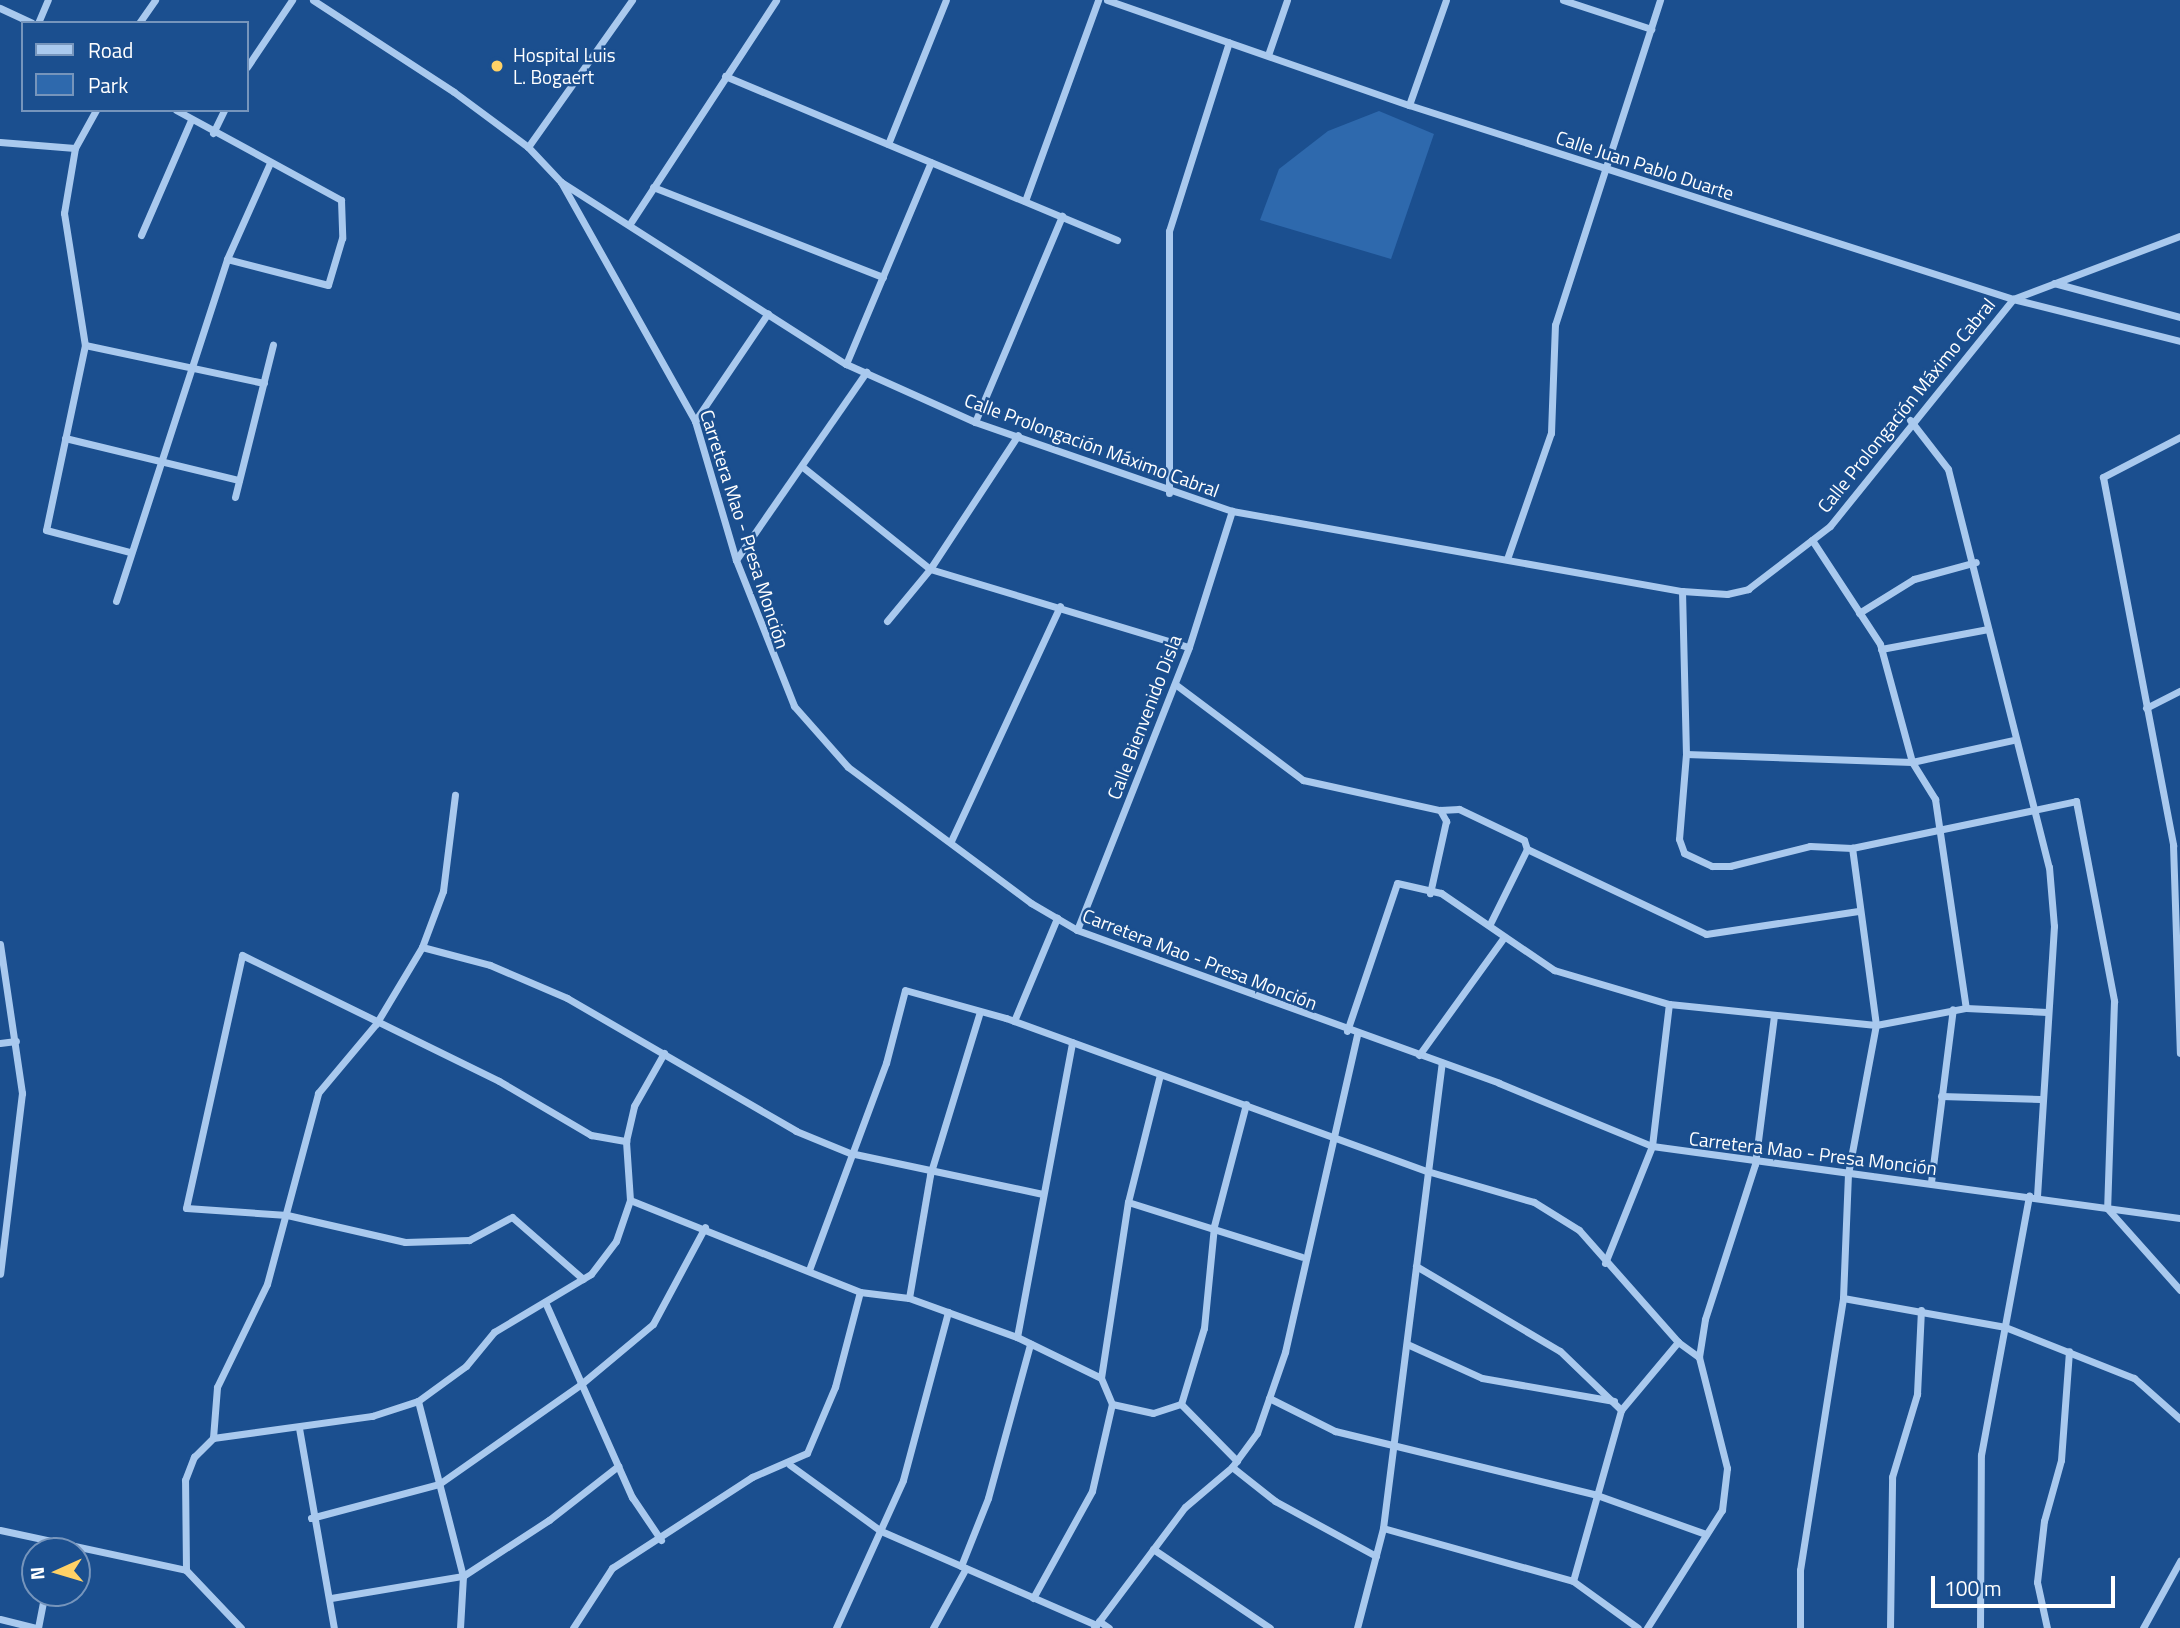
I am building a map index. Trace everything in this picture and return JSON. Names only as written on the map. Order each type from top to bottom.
[{"type":"street","points":[[39,21],[48,0]]},
{"type":"street","points":[[140,21],[155,0]]},
{"type":"street","points":[[248,66],[292,0]]},
{"type":"street","name":"Calle Prolongación Máximo Cabral","points":[[313,0],[528,147],[561,182],[631,222],[846,364],[975,422],[1018,435],[1169,493],[1232,511],[1682,591],[1727,594],[1748,589],[1812,540],[2013,299]]},
{"type":"street","points":[[528,147],[632,0]]},
{"type":"street","points":[[631,222],[776,0]]},
{"type":"street","points":[[888,144],[946,0]]},
{"type":"street","points":[[1025,201],[1098,0]]},
{"type":"street","name":"Calle Juan Pablo Duarte","points":[[1107,0],[1126,3],[1409,105],[2013,299],[2180,341]]},
{"type":"street","points":[[1268,55],[1287,0]]},
{"type":"street","points":[[1409,105],[1446,0]]},
{"type":"street","points":[[1563,0],[1651,29]]},
{"type":"street","points":[[1507,559],[1551,433],[1555,324],[1609,170],[1660,0]]},
{"type":"street","points":[[0,8],[28,21]]},
{"type":"street","points":[[1169,493],[1169,231],[1229,42]]},
{"type":"street","points":[[725,76],[1117,240]]},
{"type":"street","points":[[95,112],[75,148],[64,233],[85,345],[46,530],[130,552]]},
{"type":"street","points":[[179,112],[270,163],[335,192],[343,224],[328,285],[227,259]]},
{"type":"street","points":[[213,133],[223,112]]},
{"type":"street","points":[[141,235],[191,120]]},
{"type":"street","points":[[0,142],[75,148]]},
{"type":"street","points":[[846,364],[931,162]]},
{"type":"street","points":[[116,601],[227,259],[270,163]]},
{"type":"street","name":"Carretera Mao - Presa Monción","points":[[561,182],[640,312],[695,421],[736,560],[769,653],[807,726],[848,767],[1057,918],[1077,930],[1347,1031],[1442,1063],[1652,1146],[1755,1164],[1931,1182],[2180,1217]]},
{"type":"street","points":[[653,187],[883,278]]},
{"type":"street","points":[[975,422],[1062,216]]},
{"type":"street","points":[[2013,299],[2180,236]]},
{"type":"street","points":[[2053,283],[2180,317]]},
{"type":"street","points":[[695,421],[768,313]]},
{"type":"street","points":[[85,345],[264,383]]},
{"type":"street","points":[[235,497],[273,345]]},
{"type":"street","points":[[736,560],[804,468],[866,372]]},
{"type":"street","points":[[1910,420],[1948,469],[1976,562],[2013,740],[2034,810],[2054,926],[2033,1196],[1981,1455],[1980,1628]]},
{"type":"street","points":[[887,621],[930,569],[1018,435]]},
{"type":"street","points":[[2180,437],[2103,477],[2146,708],[2176,846],[2180,1053]]},
{"type":"street","points":[[65,438],[239,480]]},
{"type":"street","points":[[804,468],[930,569],[1189,647]]},
{"type":"street","name":"Calle Bienvenido Disla","points":[[1077,930],[1189,647],[1232,511]]},
{"type":"street","points":[[1812,540],[1881,649],[1912,762],[1935,799],[1944,830],[1966,1008]]},
{"type":"street","points":[[1859,613],[1914,579],[1976,562]]},
{"type":"street","points":[[1682,591],[1686,754],[1679,839],[1684,853],[1721,867],[1810,846],[1852,848],[2076,801],[2101,910],[2114,1001],[2107,1208],[2180,1290]]},
{"type":"street","points":[[951,841],[1060,606]]},
{"type":"street","points":[[1881,649],[1988,629]]},
{"type":"street","points":[[1174,684],[1303,780],[1440,810],[1459,809],[1524,840],[1527,849],[1490,924]]},
{"type":"street","points":[[2146,708],[2180,691]]},
{"type":"street","points":[[1686,754],[1912,762],[2013,740]]},
{"type":"street","points":[[213,1438],[217,1387],[267,1284],[318,1093],[376,1024],[422,947],[443,891],[456,795]]},
{"type":"street","points":[[1430,893],[1446,821],[1440,810]]},
{"type":"street","points":[[1800,1628],[1800,1570],[1843,1298],[1848,1174],[1876,1025],[1874,979],[1858,911],[1852,848]]},
{"type":"street","points":[[1527,849],[1706,934],[1858,911]]},
{"type":"street","points":[[1347,1031],[1397,883],[1430,893],[1441,893],[1490,924],[1504,937],[1576,979],[1669,1004],[1876,1025],[1966,1008],[2047,1012]]},
{"type":"street","points":[[1014,1021],[1057,918]]},
{"type":"street","points":[[1419,1055],[1504,937]]},
{"type":"street","points":[[0,944],[22,1093],[0,1274]]},
{"type":"street","points":[[422,947],[491,965],[567,998],[796,1131],[850,1153],[930,1175],[1043,1195]]},
{"type":"street","points":[[583,1279],[512,1217],[468,1240],[405,1242],[287,1215],[186,1208],[242,955],[376,1024],[499,1081],[591,1135],[626,1141]]},
{"type":"street","points":[[809,1270],[850,1153],[886,1063],[905,990],[1014,1021],[1427,1171],[1534,1202],[1579,1230],[1605,1263],[1678,1342],[1699,1357]]},
{"type":"street","points":[[1605,1263],[1652,1146],[1669,1004]]},
{"type":"street","points":[[1931,1182],[1953,1009]]},
{"type":"street","points":[[909,1297],[930,1175],[981,1011]]},
{"type":"street","points":[[1647,1628],[1722,1510],[1727,1468],[1699,1357],[1705,1319],[1755,1164],[1774,1016]]},
{"type":"street","points":[[1096,1625],[1185,1507],[1234,1464],[1257,1433],[1269,1398],[1329,1136],[1357,1034]]},
{"type":"street","points":[[0,1043],[16,1041]]},
{"type":"street","points":[[1017,1337],[1072,1042]]},
{"type":"street","points":[[242,1628],[231,1626],[186,1570],[185,1480],[194,1457],[213,1438],[299,1429],[418,1401],[466,1366],[494,1332],[583,1279],[615,1241],[630,1199],[626,1141],[634,1106],[664,1053]]},
{"type":"street","points":[[1357,1628],[1383,1528],[1442,1063]]},
{"type":"street","points":[[1033,1598],[1092,1491],[1112,1404],[1101,1378],[1128,1202],[1160,1074]]},
{"type":"street","points":[[1941,1096],[2040,1099]]},
{"type":"street","points":[[1181,1404],[1204,1328],[1214,1226],[1246,1104]]},
{"type":"street","points":[[630,1199],[705,1227],[860,1292],[909,1297],[1017,1337],[1101,1378]]},
{"type":"street","points":[[1128,1202],[1214,1226],[1302,1257]]},
{"type":"street","points":[[311,1518],[439,1484],[580,1385],[653,1324],[705,1227]]},
{"type":"street","points":[[1416,1266],[1560,1351],[1621,1410]]},
{"type":"street","points":[[573,1628],[612,1568],[661,1540],[752,1477],[790,1465],[807,1452],[835,1387],[860,1292]]},
{"type":"street","points":[[1843,1298],[2005,1327],[2134,1378],[2180,1419]]},
{"type":"street","points":[[545,1302],[618,1466],[661,1540]]},
{"type":"street","points":[[1890,1628],[1892,1477],[1917,1394],[1921,1310]]},
{"type":"street","points":[[836,1628],[903,1480],[948,1312]]},
{"type":"street","points":[[1573,1581],[1594,1494],[1621,1410],[1678,1342]]},
{"type":"street","points":[[933,1628],[963,1567],[988,1498],[1030,1344]]},
{"type":"street","points":[[1407,1344],[1482,1378],[1614,1401]]},
{"type":"street","points":[[2047,1628],[2037,1582],[2043,1521],[2061,1460],[2069,1351]]},
{"type":"street","points":[[1269,1398],[1335,1431],[1594,1494],[1706,1534]]},
{"type":"street","points":[[418,1401],[463,1576],[460,1628]]},
{"type":"street","points":[[1112,1404],[1153,1413],[1181,1404]]},
{"type":"street","points":[[1181,1404],[1234,1464],[1275,1501],[1376,1556]]},
{"type":"street","points":[[299,1429],[311,1518],[331,1598],[334,1628]]},
{"type":"street","points":[[790,1465],[881,1531],[1096,1625],[1109,1628]]},
{"type":"street","points":[[331,1598],[463,1576],[549,1520],[618,1466]]},
{"type":"street","points":[[1383,1528],[1573,1581],[1638,1628]]},
{"type":"street","points":[[0,1530],[21,1537]]},
{"type":"street","points":[[1153,1549],[1270,1628]]},
{"type":"street","points":[[91,1554],[186,1570]]},
{"type":"street","points":[[2143,1628],[2180,1561]]},
{"type":"street","points":[[0,1619],[37,1628],[42,1607]]},
{"type":"green space","points":[[1379,111],[1434,134],[1391,259],[1260,220],[1279,169],[1328,131]]},
{"type":"place","name":"Hospital Luis L. Bogaert","points":[[497,66]]}]
